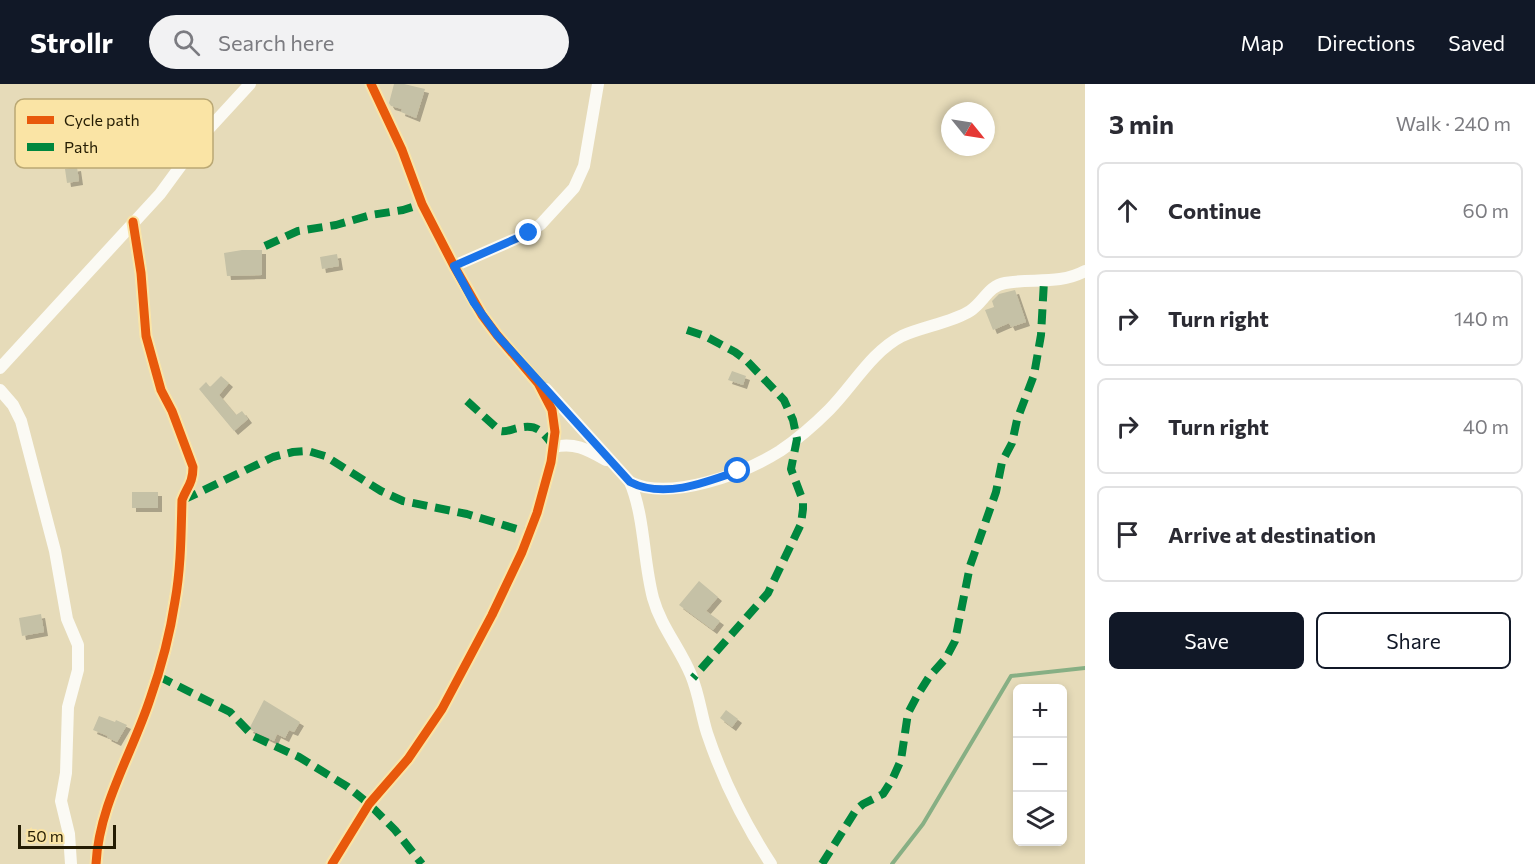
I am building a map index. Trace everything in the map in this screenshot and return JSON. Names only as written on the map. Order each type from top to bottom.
[{"type":"street","points":[[213,124],[250,84]]},
{"type":"street","points":[[371,84],[402,150],[422,204],[474,303],[492,329],[538,383],[552,394],[612,464],[630,482],[640,487],[685,487],[707,482],[755,465],[797,439],[843,396],[878,354],[903,336],[968,312],[990,290],[1004,283],[1066,279],[1085,271]]},
{"type":"street","points":[[454,266],[529,233],[547,218],[574,188],[584,165],[598,84]]},
{"type":"street","points":[[0,368],[164,188],[179,168]]},
{"type":"street","points":[[96,864],[98,842],[108,806],[150,700],[166,641],[175,600],[182,501],[193,476],[193,467],[172,411],[161,390],[146,336],[141,273],[133,222]]},
{"type":"street","points":[[332,864],[369,804],[403,765],[430,728],[492,615],[522,552],[537,513],[554,447],[555,423],[552,410],[538,383]]},
{"type":"street","points":[[0,390],[13,405],[21,421],[55,551],[67,619],[78,645],[78,670],[68,707],[66,773],[61,801],[69,834],[71,864]]},
{"type":"street","points":[[554,447],[568,444],[580,447],[612,464]]},
{"type":"street","points":[[630,482],[636,499],[648,578],[658,614],[693,678],[706,730],[721,771],[771,864]]},
{"type":"building","points":[[394,84],[425,89],[416,118],[401,112],[402,109],[391,106],[389,103]]},
{"type":"building","points":[[77,168],[79,181],[67,183],[65,169]]},
{"type":"building","points":[[262,250],[262,275],[227,276],[224,253]]},
{"type":"building","points":[[337,254],[339,266],[322,269],[320,257]]},
{"type":"building","points":[[1015,290],[1026,322],[1011,327],[1009,323],[993,330],[985,310],[994,307],[992,301],[999,294]]},
{"type":"building","points":[[732,371],[746,376],[743,385],[728,380]]},
{"type":"building","points":[[221,376],[229,383],[219,395],[236,415],[242,411],[248,419],[234,431],[199,389],[206,382],[210,387]]},
{"type":"building","points":[[132,492],[158,492],[158,508],[132,508]]},
{"type":"building","points":[[699,581],[718,597],[706,611],[720,621],[713,630],[679,605]]},
{"type":"building","points":[[41,614],[44,632],[22,636],[19,618]]},
{"type":"building","points":[[264,700],[300,722],[294,732],[289,730],[285,738],[277,734],[274,741],[249,729]]},
{"type":"building","points":[[726,710],[738,719],[732,727],[720,718]]},
{"type":"building","points":[[99,716],[127,725],[117,742],[93,730]]},
{"type":"waterway","points":[[892,864],[923,824],[1011,676],[1085,668]]},
{"type":"marked path","points":[[265,246],[298,231],[336,225],[422,204]]},
{"type":"marked path","points":[[822,864],[856,810],[883,794],[892,780],[901,760],[908,713],[929,677],[946,658],[955,641],[970,566],[996,492],[1002,462],[1012,443],[1017,420],[1034,375],[1041,335],[1044,281]]},
{"type":"marked path","points":[[687,330],[705,336],[735,352],[747,361],[784,400],[793,420],[797,439],[791,469],[803,501],[801,524],[768,593],[693,678]]},
{"type":"marked path","points":[[467,401],[500,431],[533,427],[541,432],[554,447]]},
{"type":"marked path","points":[[183,500],[273,457],[308,451],[325,456],[381,491],[403,501],[467,514],[530,533]]},
{"type":"marked path","points":[[158,676],[230,712],[253,736],[299,757],[348,787],[395,830],[422,864]]},
{"type":"cycle path","points":[[332,864],[369,804],[408,759],[442,709],[492,615],[522,552],[537,513],[551,462],[555,432],[552,410],[538,383],[482,315],[454,266],[422,204],[402,150],[371,84]]},
{"type":"cycle path","points":[[96,864],[103,821],[117,780],[143,719],[165,651],[178,576],[182,500],[193,472],[172,411],[161,390],[146,336],[141,273],[133,222]]},
{"type":"route","points":[[529,233],[516,241],[454,266],[474,303],[497,335],[538,383],[552,394],[612,464],[630,482],[640,487],[674,489],[707,482],[738,471]]}]
